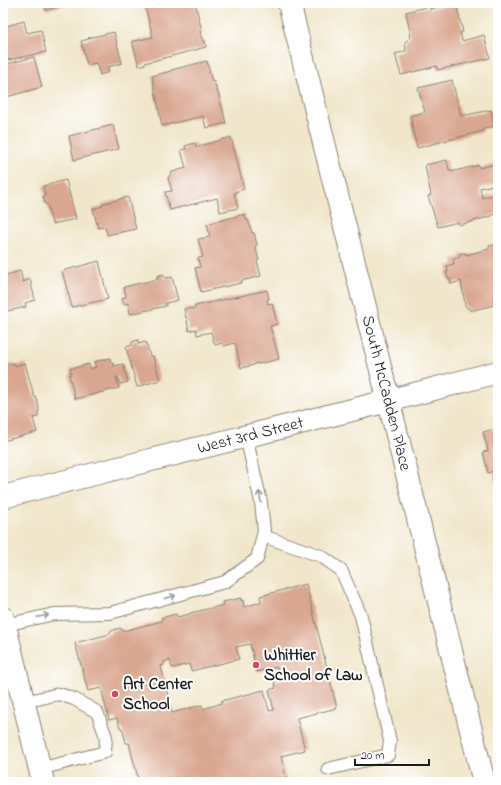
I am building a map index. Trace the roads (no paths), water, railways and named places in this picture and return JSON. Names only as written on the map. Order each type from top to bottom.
[{"type":"street","name":"South McCadden Place","points":[[290,3],[484,782]]},
{"type":"street","name":"West 3rd Street","points":[[3,497],[498,372]]},
{"type":"street","points":[[4,621],[42,776]]},
{"type":"lane","points":[[4,621],[54,614],[110,613],[225,582],[257,559],[264,531],[261,502],[246,436]]},
{"type":"lane","points":[[263,536],[321,556],[341,570],[361,616],[390,741],[388,755],[328,769]]},
{"type":"lane","points":[[24,702],[59,694],[74,699],[97,712],[106,737],[105,752],[42,776]]},
{"type":"place","name":"Whittier School of Law","points":[[256,665]]},
{"type":"place","name":"Art Center School","points":[[115,694]]}]
